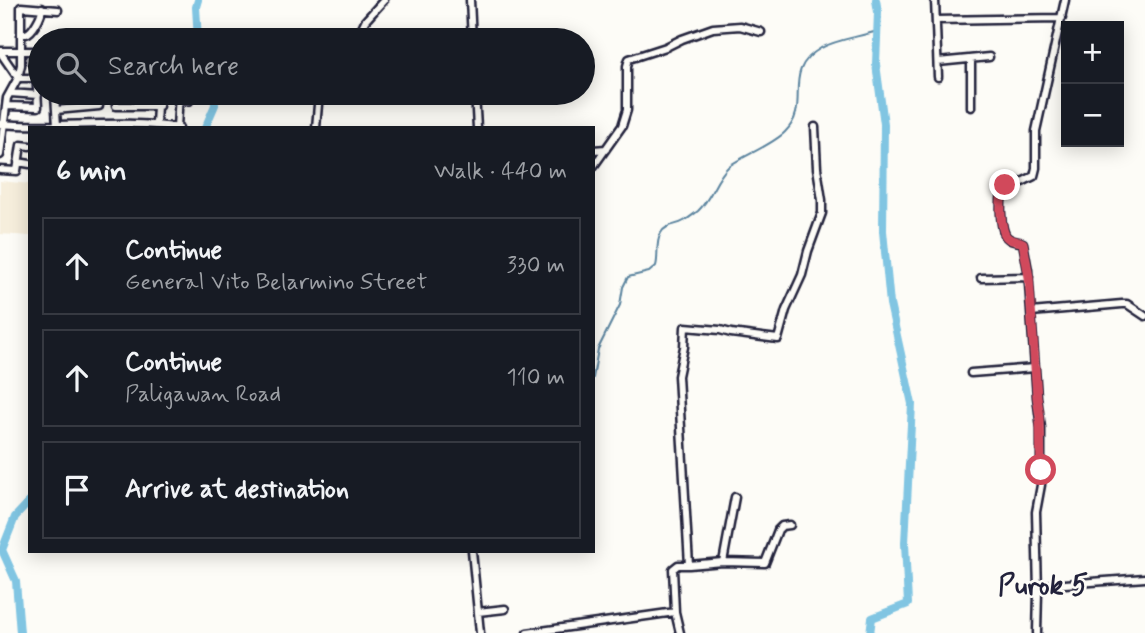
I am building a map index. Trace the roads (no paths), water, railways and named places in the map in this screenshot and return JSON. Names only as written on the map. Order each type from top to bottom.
[{"type":"street","points":[[362,28],[384,0]]},
{"type":"street","points":[[470,0],[471,28]]},
{"type":"street","points":[[935,0],[938,77]]},
{"type":"street","points":[[1037,633],[1036,512],[1041,485],[1041,428],[1029,277],[1023,243],[1005,236],[1001,196],[1005,185],[1022,183],[1034,176],[1036,131],[1065,0]]},
{"type":"street","points":[[0,155],[2,124],[10,93],[19,78],[22,65],[21,7],[58,10]]},
{"type":"street","points":[[32,28],[42,14],[42,8]]},
{"type":"street","points":[[936,20],[1062,18]]},
{"type":"street","points":[[595,164],[622,126],[627,110],[629,59],[713,27],[740,26],[761,32]]},
{"type":"street","points":[[21,33],[28,33]]},
{"type":"street","points":[[0,52],[28,51]]},
{"type":"street","points":[[0,52],[19,78]]},
{"type":"street","points":[[937,62],[989,57]]},
{"type":"street","points":[[971,59],[971,107]]},
{"type":"street","points":[[19,78],[28,78]]},
{"type":"street","points":[[10,93],[28,94]]},
{"type":"street","points":[[7,106],[38,105]]},
{"type":"street","points":[[2,124],[57,126],[56,105]]},
{"type":"street","points":[[56,110],[99,105]]},
{"type":"street","points":[[116,105],[159,105]]},
{"type":"street","points":[[178,126],[179,105]]},
{"type":"street","points":[[316,126],[318,105]]},
{"type":"street","points":[[476,105],[477,126]]},
{"type":"street","points":[[94,126],[152,125],[157,106]]},
{"type":"street","points":[[689,565],[678,376],[685,327],[778,339],[822,212],[815,127]]},
{"type":"street","points":[[0,170],[17,171],[22,145],[28,146]]},
{"type":"street","points":[[595,150],[606,149]]},
{"type":"street","points":[[18,162],[28,164]]},
{"type":"street","points":[[981,278],[1029,277]]},
{"type":"street","points":[[1031,312],[1127,304],[1145,316]]},
{"type":"street","points":[[971,373],[1035,368]]},
{"type":"street","points":[[723,562],[735,497]]},
{"type":"street","points":[[680,633],[675,612],[673,569],[678,565],[723,562],[765,563],[778,530],[782,526],[790,525]]},
{"type":"street","points":[[472,553],[480,633]]},
{"type":"street","points":[[1038,586],[1145,578]]},
{"type":"street","points":[[478,611],[505,609]]},
{"type":"street","points":[[527,633],[675,612]]},
{"type":"waterway","points":[[197,28],[198,0]]},
{"type":"waterway","points":[[870,633],[872,618],[908,604],[905,543],[912,404],[890,304],[883,231],[884,124],[876,64],[876,0]]},
{"type":"waterway","points":[[595,366],[598,349],[620,305],[623,287],[628,277],[649,272],[656,266],[658,241],[663,230],[684,221],[698,211],[729,166],[785,132],[797,111],[799,78],[809,57],[821,48],[841,40],[877,31]]},
{"type":"waterway","points":[[206,126],[215,105]]},
{"type":"waterway","points":[[20,633],[16,581],[2,550],[15,517],[28,503]]},
{"type":"district","name":"Purok 5","points":[[1043,586]]}]
